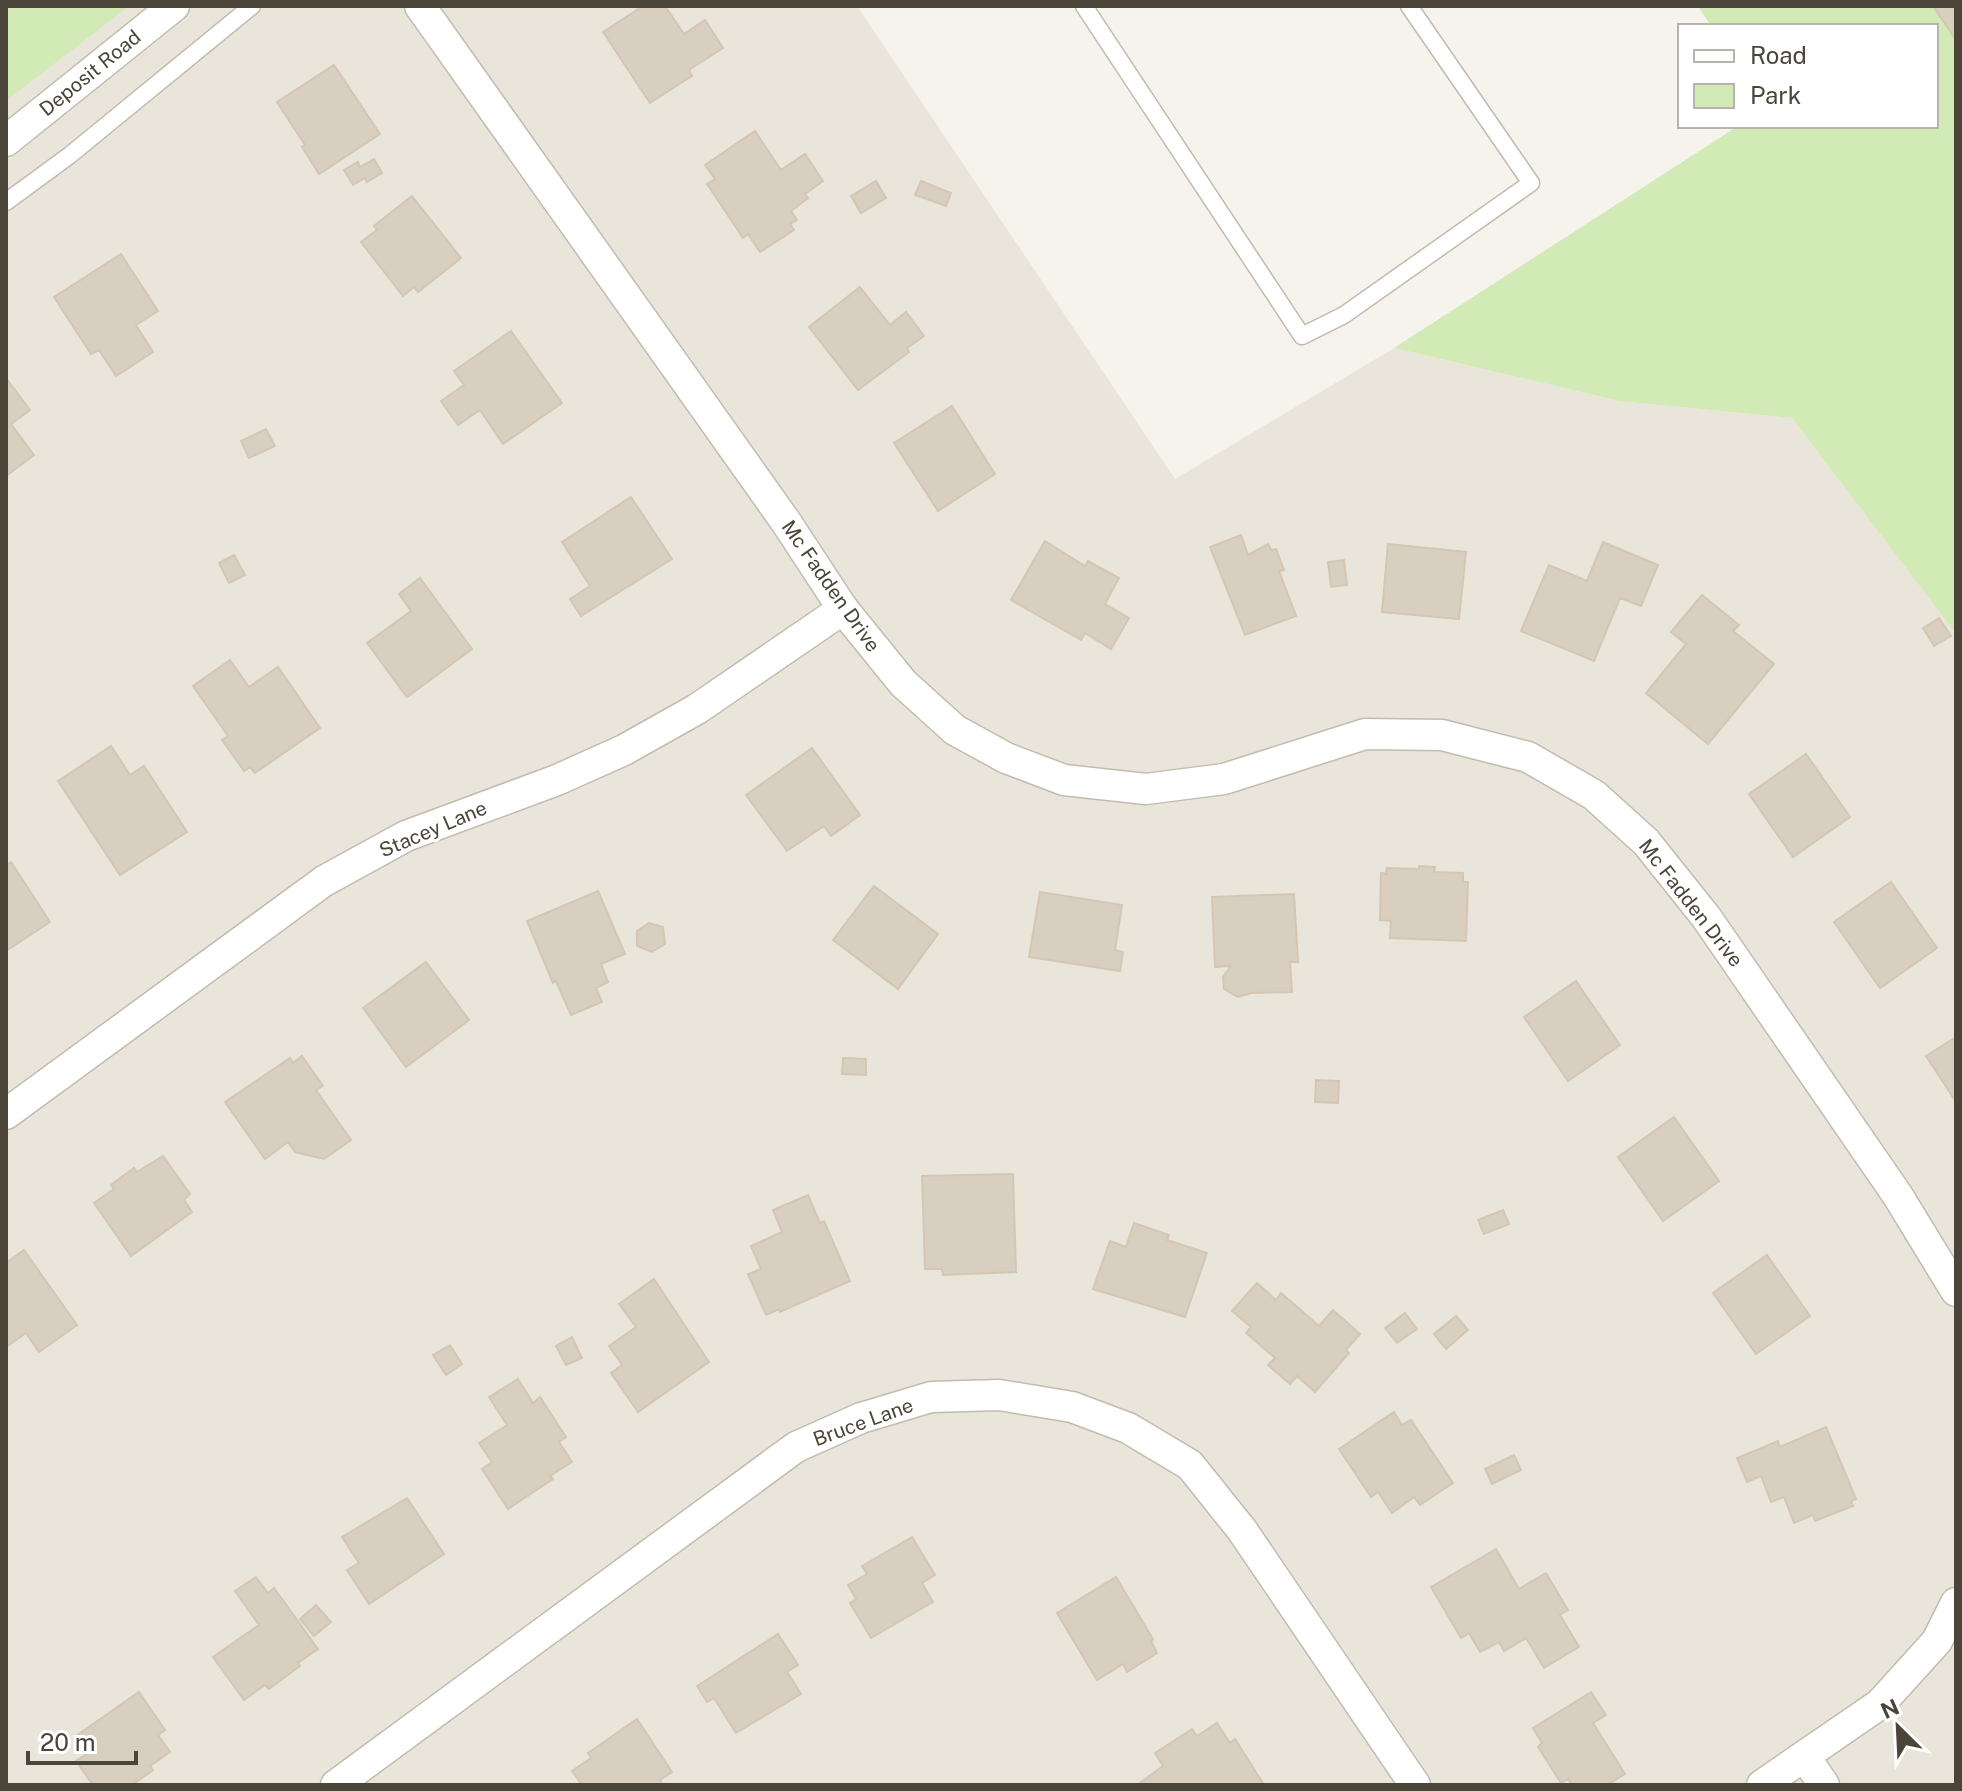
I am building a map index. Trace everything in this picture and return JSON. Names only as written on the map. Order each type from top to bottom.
[{"type":"street","name":"Deposit Road","points":[[6,141],[174,6]]},
{"type":"street","name":"Mc Fadden Drive","points":[[420,6],[786,522],[843,609],[903,683],[955,730],[1006,758],[1064,780],[1146,789],[1224,779],[1365,734],[1442,735],[1528,757],[1594,795],[1646,842],[1706,917],[1898,1196],[1956,1291]]},
{"type":"street","name":"Stacey Lane","points":[[6,1114],[324,881],[406,836],[557,780],[624,750],[697,709],[843,609]]},
{"type":"street","name":"Bruce Lane","points":[[336,1785],[796,1447],[861,1418],[931,1397],[999,1395],[1072,1407],[1100,1417],[1128,1428],[1190,1465],[1242,1530],[1415,1785]]},
{"type":"street","points":[[1762,1785],[1880,1704],[1937,1641],[1956,1603]]},
{"type":"street","points":[[1805,1757],[1824,1785]]},
{"type":"lane","points":[[6,202],[70,155],[252,6]]},
{"type":"lane","points":[[1084,6],[1302,336],[1344,315],[1531,183],[1409,6]]},
{"type":"shaded area","points":[[63,6],[857,6],[1175,479],[1394,348],[1619,401],[1792,418],[1956,634],[1956,1785],[6,1785],[6,33]]},
{"type":"green space","points":[[6,6],[129,6],[6,101]]},
{"type":"green space","points":[[1698,6],[1956,6],[1956,634],[1792,418],[1619,401],[1394,348],[1735,128],[1938,128],[1938,24],[1710,24]]},
{"type":"building","points":[[643,6],[665,6],[684,34],[705,20],[723,48],[689,70],[692,76],[650,103],[603,32]]},
{"type":"building","points":[[1933,6],[1956,6],[1956,40]]},
{"type":"building","points":[[334,65],[380,134],[319,174],[302,147],[305,145],[277,102]]},
{"type":"building","points":[[755,131],[781,170],[805,154],[823,181],[805,194],[808,198],[791,211],[797,220],[790,224],[794,230],[760,252],[748,234],[743,238],[707,184],[715,179],[705,165]]},
{"type":"building","points":[[374,159],[382,173],[367,182],[365,178],[353,185],[344,170],[358,162],[360,167]]},
{"type":"building","points":[[876,181],[886,198],[861,213],[851,196]]},
{"type":"building","points":[[921,181],[951,193],[946,206],[915,195]]},
{"type":"building","points":[[412,196],[461,258],[418,292],[414,287],[403,296],[361,242],[377,230],[374,226]]},
{"type":"building","points":[[121,254],[158,311],[136,325],[153,352],[116,376],[99,350],[91,354],[54,297]]},
{"type":"building","points":[[860,287],[890,325],[906,312],[924,336],[907,348],[909,352],[858,390],[809,327]]},
{"type":"building","points":[[511,331],[562,403],[503,444],[480,410],[458,425],[441,401],[464,385],[454,371]]},
{"type":"building","points":[[6,378],[30,410],[11,424],[34,455],[6,476]]},
{"type":"building","points":[[952,406],[995,474],[938,511],[894,443]]},
{"type":"building","points":[[266,429],[275,446],[249,458],[241,441]]},
{"type":"building","points":[[631,497],[672,559],[581,616],[570,599],[590,586],[562,542]]},
{"type":"building","points":[[1241,535],[1248,555],[1268,544],[1271,550],[1276,549],[1284,570],[1279,571],[1296,616],[1245,635],[1210,547]]},
{"type":"building","points":[[1045,541],[1085,566],[1088,561],[1119,578],[1105,604],[1129,618],[1111,649],[1085,633],[1081,640],[1011,600]]},
{"type":"building","points":[[1603,542],[1658,565],[1641,606],[1620,598],[1594,661],[1521,631],[1549,565],[1587,581]]},
{"type":"building","points":[[1388,544],[1466,552],[1459,619],[1382,612]]},
{"type":"building","points":[[234,555],[245,575],[229,583],[219,563]]},
{"type":"building","points":[[1344,560],[1347,585],[1331,587],[1328,562]]},
{"type":"building","points":[[420,578],[472,649],[407,697],[367,643],[411,611],[399,594]]},
{"type":"building","points":[[1702,595],[1739,625],[1733,631],[1774,664],[1708,744],[1646,693],[1686,644],[1671,632]]},
{"type":"building","points":[[1939,618],[1951,636],[1934,646],[1923,628]]},
{"type":"building","points":[[230,660],[249,687],[278,667],[320,728],[255,773],[250,767],[244,771],[222,740],[228,736],[193,686]]},
{"type":"building","points":[[111,746],[130,775],[144,766],[187,832],[120,875],[58,781]]},
{"type":"building","points":[[812,748],[860,815],[831,836],[824,826],[787,851],[746,795]]},
{"type":"building","points":[[1806,754],[1850,817],[1793,857],[1749,794]]},
{"type":"building","points":[[11,862],[50,922],[6,951],[6,865]]},
{"type":"building","points":[[1419,866],[1435,867],[1434,872],[1463,873],[1463,882],[1468,882],[1466,941],[1390,938],[1391,921],[1380,920],[1381,873],[1386,874],[1387,868],[1419,869]]},
{"type":"building","points":[[1891,882],[1937,948],[1880,988],[1834,922]]},
{"type":"building","points":[[874,886],[938,934],[898,989],[833,940]]},
{"type":"building","points":[[598,891],[625,954],[601,964],[608,982],[596,988],[602,1002],[571,1015],[556,981],[553,983],[527,921]]},
{"type":"building","points":[[1040,892],[1122,905],[1115,950],[1123,952],[1120,971],[1029,957]]},
{"type":"building","points":[[1294,894],[1298,962],[1290,962],[1292,992],[1251,993],[1238,997],[1224,989],[1223,977],[1231,966],[1215,967],[1212,897]]},
{"type":"building","points":[[649,923],[663,927],[665,944],[652,952],[637,946],[637,931]]},
{"type":"building","points":[[426,962],[469,1020],[406,1067],[363,1008]]},
{"type":"building","points":[[1576,981],[1620,1045],[1568,1081],[1524,1017]]},
{"type":"building","points":[[1956,1037],[1956,1102],[1926,1056]]},
{"type":"building","points":[[302,1056],[323,1086],[316,1090],[351,1140],[324,1159],[295,1152],[288,1142],[265,1159],[225,1102],[290,1058],[293,1063]]},
{"type":"building","points":[[843,1058],[866,1059],[866,1075],[842,1074]]},
{"type":"building","points":[[1316,1080],[1339,1081],[1338,1103],[1315,1102]]},
{"type":"building","points":[[1674,1117],[1719,1181],[1663,1221],[1618,1157]]},
{"type":"building","points":[[163,1156],[190,1194],[184,1200],[192,1212],[131,1256],[94,1203],[114,1189],[111,1185],[134,1168],[137,1172]]},
{"type":"building","points":[[1013,1174],[1016,1272],[943,1275],[942,1269],[925,1269],[922,1176]]},
{"type":"building","points":[[808,1195],[820,1223],[824,1221],[850,1281],[780,1312],[779,1309],[766,1315],[748,1274],[761,1269],[751,1246],[782,1232],[773,1210]]},
{"type":"building","points":[[1503,1210],[1509,1224],[1484,1234],[1478,1220]]},
{"type":"building","points":[[1134,1223],[1169,1235],[1167,1240],[1207,1253],[1185,1317],[1093,1289],[1110,1241],[1126,1247]]},
{"type":"building","points":[[24,1250],[77,1325],[39,1352],[26,1333],[6,1347],[6,1263]]},
{"type":"building","points":[[1767,1255],[1810,1316],[1756,1354],[1713,1293]]},
{"type":"building","points":[[654,1279],[709,1362],[638,1412],[611,1373],[622,1365],[609,1346],[636,1327],[619,1304]]},
{"type":"building","points":[[1257,1283],[1276,1300],[1281,1293],[1319,1326],[1333,1310],[1360,1334],[1346,1350],[1349,1353],[1315,1392],[1297,1376],[1290,1384],[1268,1365],[1275,1358],[1246,1333],[1251,1327],[1232,1311]]},
{"type":"building","points":[[1405,1313],[1417,1329],[1397,1343],[1385,1328]]},
{"type":"building","points":[[1456,1316],[1468,1330],[1446,1349],[1434,1334]]},
{"type":"building","points":[[572,1337],[582,1358],[566,1365],[556,1346]]},
{"type":"building","points":[[450,1345],[462,1364],[446,1375],[433,1355]]},
{"type":"building","points":[[518,1379],[533,1403],[540,1397],[566,1437],[559,1442],[572,1462],[550,1476],[553,1479],[508,1509],[482,1469],[492,1462],[479,1443],[507,1425],[489,1397]]},
{"type":"building","points":[[1394,1412],[1402,1425],[1411,1420],[1453,1483],[1420,1505],[1414,1497],[1392,1513],[1378,1492],[1371,1497],[1339,1449]]},
{"type":"building","points":[[1826,1427],[1856,1499],[1851,1501],[1853,1506],[1815,1521],[1813,1515],[1794,1523],[1784,1497],[1771,1502],[1761,1476],[1747,1482],[1737,1458],[1778,1441],[1780,1447]]},
{"type":"building","points":[[1514,1455],[1521,1470],[1492,1484],[1485,1469]]},
{"type":"building","points":[[407,1498],[444,1554],[369,1604],[347,1570],[359,1563],[342,1537]]},
{"type":"building","points":[[912,1537],[935,1575],[922,1583],[933,1602],[871,1638],[850,1603],[856,1599],[848,1585],[867,1574],[862,1566]]},
{"type":"building","points":[[1496,1549],[1519,1589],[1546,1573],[1568,1610],[1560,1615],[1579,1647],[1544,1668],[1526,1638],[1504,1651],[1499,1642],[1480,1652],[1469,1633],[1461,1638],[1431,1587]]},
{"type":"building","points":[[256,1577],[268,1593],[274,1588],[318,1649],[269,1689],[265,1685],[244,1700],[213,1657],[259,1625],[235,1591]]},
{"type":"building","points":[[1116,1577],[1153,1639],[1151,1641],[1157,1653],[1127,1672],[1123,1664],[1097,1680],[1057,1613]]},
{"type":"building","points":[[316,1605],[331,1622],[314,1636],[300,1619]]},
{"type":"building","points":[[778,1634],[798,1665],[787,1672],[801,1694],[736,1733],[714,1698],[707,1702],[697,1686]]},
{"type":"building","points":[[139,1692],[165,1730],[158,1735],[170,1752],[150,1766],[153,1770],[132,1785],[93,1785],[76,1761],[88,1753],[76,1736]]},
{"type":"building","points":[[1591,1692],[1606,1715],[1593,1723],[1625,1774],[1607,1785],[1572,1785],[1568,1779],[1561,1783],[1538,1747],[1542,1743],[1533,1728]]},
{"type":"building","points":[[637,1719],[672,1772],[660,1780],[663,1785],[582,1785],[572,1771],[591,1758],[588,1753]]},
{"type":"building","points":[[1217,1723],[1230,1743],[1235,1739],[1264,1785],[1137,1785],[1163,1766],[1155,1753],[1192,1729],[1197,1736]]}]
